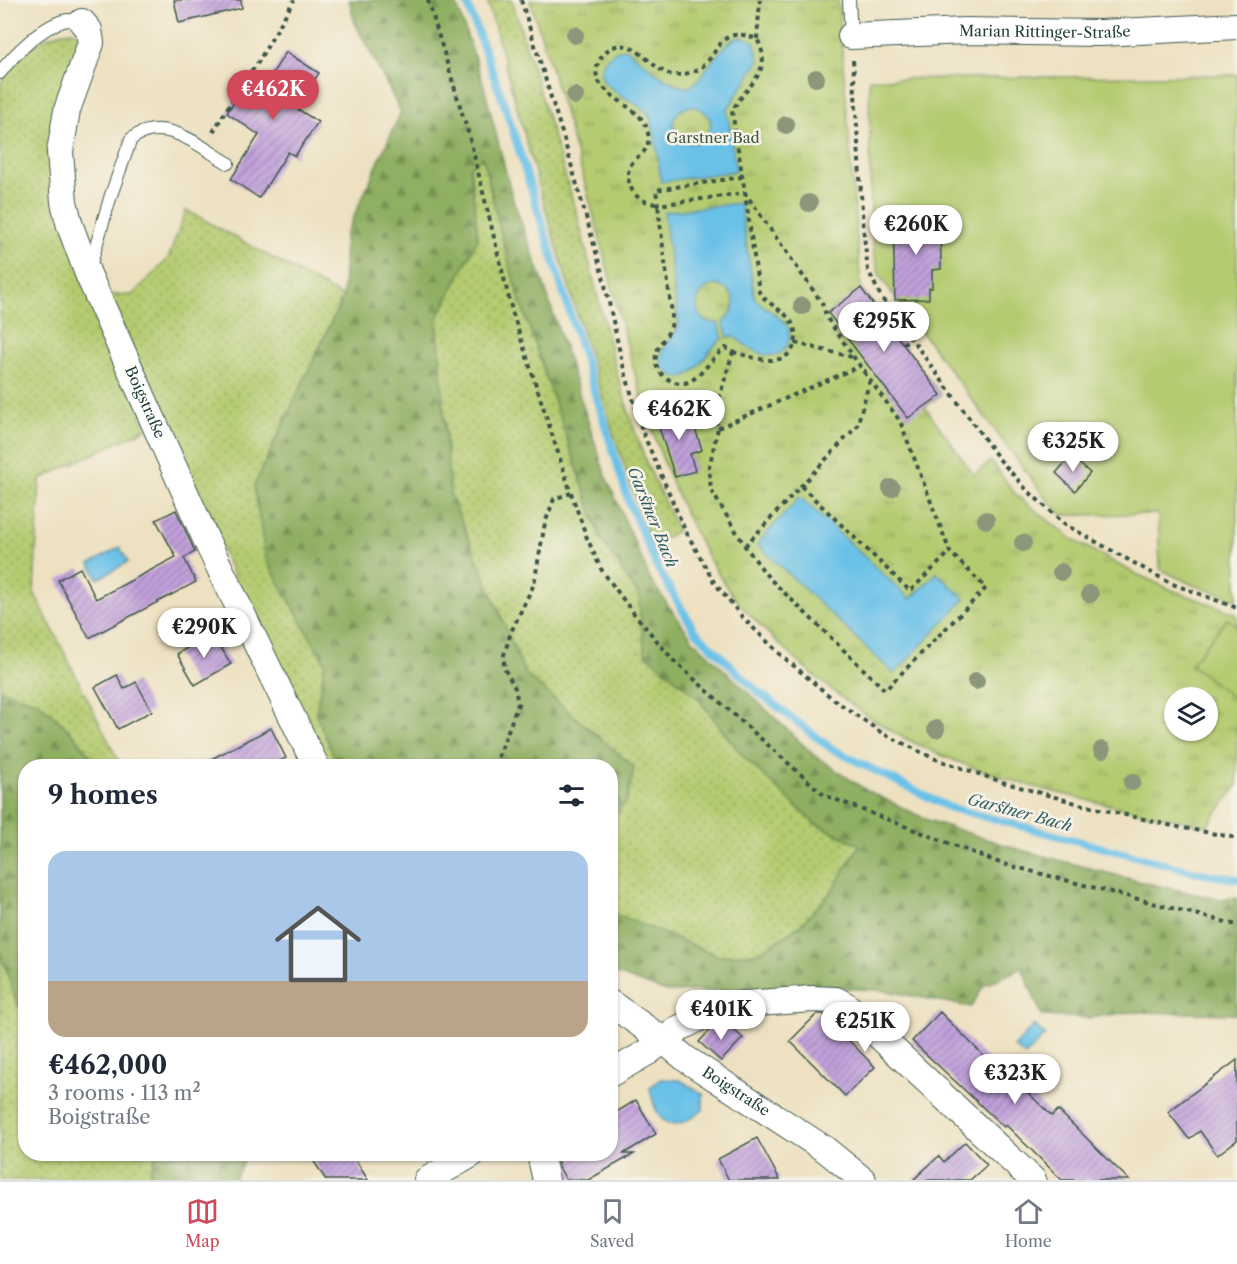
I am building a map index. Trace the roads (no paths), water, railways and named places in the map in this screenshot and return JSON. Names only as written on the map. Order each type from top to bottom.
[{"type":"street","name":"Boigstraße","points":[[82,22],[89,30],[91,43],[67,110],[60,152],[64,202],[68,218],[88,274],[208,544],[313,759]]},
{"type":"street","name":"Marian Rittinger-Straße","points":[[851,36],[965,31],[1100,33],[1237,26]]},
{"type":"street","points":[[618,1069],[648,1052],[698,1017],[728,1007],[812,999],[836,1000],[847,1006],[1033,1180]]},
{"type":"street","name":"Boigstraße","points":[[618,1009],[701,1070],[826,1150],[863,1180]]},
{"type":"street","points":[[426,1180],[460,1161]]},
{"type":"street","points":[[542,1161],[546,1180]]},
{"type":"lane","points":[[849,0],[851,36]]},
{"type":"lane","points":[[0,73],[24,46],[41,33],[67,20],[82,22]]},
{"type":"lane","points":[[88,274],[111,195],[131,139],[151,129],[172,130],[228,163]]},
{"type":"water","points":[[738,37],[754,41],[759,61],[727,110],[736,171],[661,182],[655,136],[648,113],[605,82],[601,74],[602,65],[614,52],[627,49],[667,80],[683,87],[689,87],[699,79],[726,45]],"holes":[[[691,106],[707,115],[711,123],[708,133],[701,141],[692,143],[684,141],[678,135],[674,128],[674,119],[679,112]]]},
{"type":"water","points":[[740,203],[755,299],[785,323],[789,333],[788,344],[776,355],[769,355],[753,350],[733,336],[728,337],[723,322],[734,307],[733,298],[727,290],[717,285],[709,287],[698,299],[697,308],[700,316],[706,321],[718,323],[723,338],[693,371],[680,378],[669,373],[663,367],[661,360],[661,354],[679,326],[664,212]]},
{"type":"water","points":[[800,497],[910,599],[937,573],[965,599],[894,674],[757,544]]},
{"type":"water","points":[[120,547],[128,562],[98,579],[90,564]]},
{"type":"water","points":[[1034,1025],[1045,1035],[1025,1056],[1014,1047]]},
{"type":"water","points":[[660,1079],[680,1080],[703,1094],[703,1110],[682,1122],[667,1123],[657,1111],[650,1088]]},
{"type":"waterway","name":"Garstner Bach","points":[[466,0],[507,112],[630,505],[658,569],[695,631],[757,691],[832,749],[948,807],[1199,873],[1237,879]]},
{"type":"park label","name":"Garstner Bad","points":[[713,138]]}]
